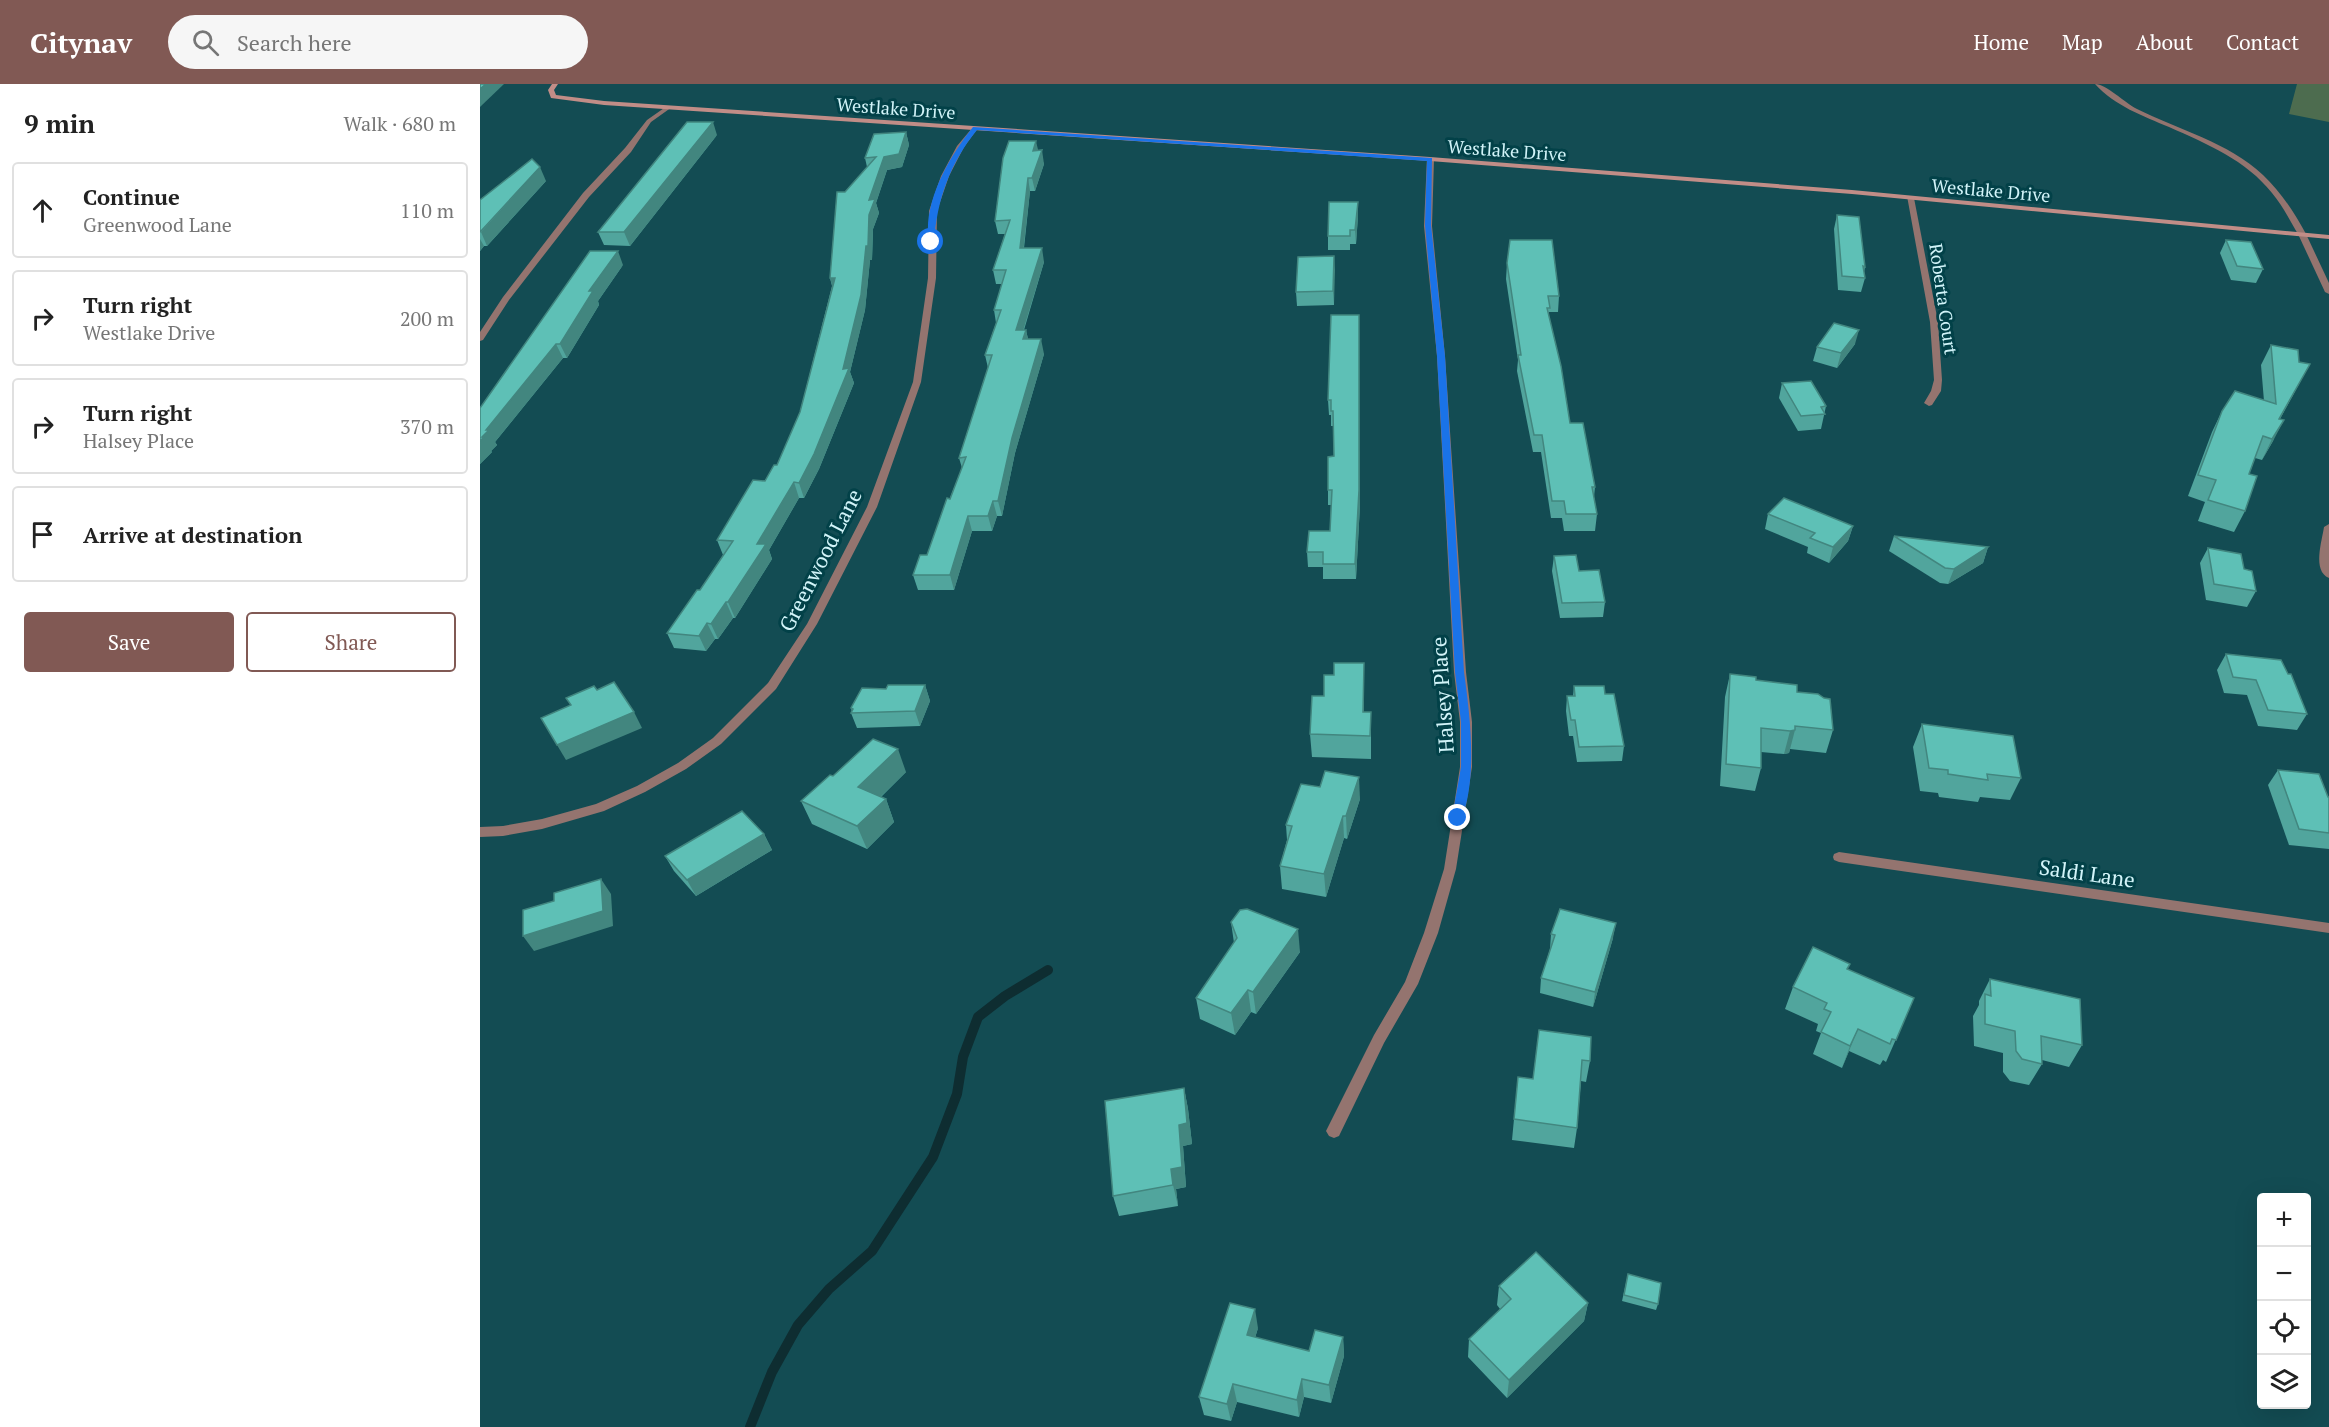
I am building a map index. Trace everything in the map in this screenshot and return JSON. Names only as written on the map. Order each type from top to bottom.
[{"type":"street","name":"Westlake Drive","points":[[555,84],[550,94],[565,100],[1430,159],[1910,198],[2329,237]]},
{"type":"street","points":[[2098,84],[2123,105],[2220,147],[2247,164],[2278,193],[2302,234],[2329,292]]},
{"type":"street","points":[[480,338],[506,299],[586,195],[628,150],[649,121],[669,107]]},
{"type":"street","name":"Greenwood Lane","points":[[480,832],[503,831],[542,824],[600,808],[641,789],[682,766],[717,741],[772,686],[812,624],[872,507],[917,382],[932,278],[933,211],[945,176],[961,146],[975,128]]},
{"type":"street","name":"Halsey Place","points":[[1334,1131],[1379,1039],[1411,984],[1431,933],[1450,869],[1466,767],[1466,722],[1460,672],[1441,356],[1428,225],[1430,159]]},
{"type":"street","name":"Roberta Court","points":[[1910,198],[1934,322],[1938,380],[1936,391],[1929,403]]},
{"type":"street","points":[[2329,527],[2324,560],[2329,575]]},
{"type":"street","name":"Saldi Lane","points":[[1839,857],[2329,928]]},
{"type":"green space","points":[[2297,84],[2329,84],[2329,122],[2289,114]]},
{"type":"building","points":[[687,122],[713,122],[624,232],[598,232]]},
{"type":"building","points":[[906,132],[899,154],[884,157],[869,200],[875,199],[869,215],[868,246],[866,246],[861,295],[843,369],[849,368],[814,454],[799,483],[794,482],[757,544],[766,544],[711,624],[707,623],[699,636],[667,633],[733,541],[717,540],[753,480],[765,481],[774,465],[777,465],[800,412],[835,278],[830,278],[837,192],[845,192],[876,157],[865,158],[874,134]]},
{"type":"building","points":[[1009,141],[1036,141],[1033,151],[1042,150],[1032,178],[1028,178],[1020,248],[1042,248],[1016,330],[1026,330],[1023,339],[1041,339],[1012,438],[998,501],[993,501],[988,516],[968,516],[950,575],[913,575],[920,555],[927,555],[947,498],[950,499],[966,457],[959,458],[992,355],[985,355],[1001,310],[994,310],[1006,270],[993,270],[1010,220],[995,221],[1003,158]]},
{"type":"building","points":[[532,159],[540,167],[480,232],[480,200]]},
{"type":"building","points":[[1329,202],[1358,202],[1355,230],[1350,230],[1350,236],[1328,236]]},
{"type":"building","points":[[1837,215],[1859,217],[1865,278],[1842,276]]},
{"type":"building","points":[[1510,240],[1552,240],[1559,296],[1548,296],[1550,308],[1547,308],[1561,366],[1570,423],[1583,423],[1595,487],[1592,487],[1597,514],[1566,514],[1564,501],[1552,501],[1542,435],[1534,435],[1518,355],[1521,355],[1507,263]]},
{"type":"building","points":[[2226,240],[2251,242],[2263,269],[2237,266]]},
{"type":"building","points":[[590,251],[618,251],[589,291],[593,291],[560,344],[556,344],[486,430],[489,430],[480,441],[480,408]]},
{"type":"building","points":[[1334,256],[1333,291],[1296,292],[1298,257]]},
{"type":"building","points":[[1331,315],[1359,315],[1359,490],[1355,564],[1323,564],[1323,552],[1307,552],[1309,531],[1330,531],[1332,490],[1328,490],[1328,457],[1334,456],[1333,411],[1331,411],[1331,400],[1328,400]]},
{"type":"building","points":[[1834,323],[1859,330],[1841,353],[1817,347]]},
{"type":"building","points":[[2271,345],[2298,350],[2299,362],[2310,364],[2279,419],[2284,420],[2272,439],[2263,436],[2249,474],[2257,476],[2245,511],[2208,500],[2216,480],[2198,475],[2222,411],[2235,391],[2276,404]]},
{"type":"building","points":[[1811,381],[1826,406],[1821,407],[1825,414],[1801,416],[1782,383]]},
{"type":"building","points":[[1784,498],[1853,526],[1833,547],[1810,538],[1815,533],[1768,514]]},
{"type":"building","points":[[1894,536],[1988,547],[1954,569],[1945,568]]},
{"type":"building","points":[[2208,548],[2241,554],[2244,569],[2252,571],[2256,591],[2214,584]]},
{"type":"building","points":[[1576,555],[1579,571],[1599,570],[1605,602],[1562,603],[1554,556]]},
{"type":"building","points":[[2226,654],[2281,660],[2288,674],[2291,674],[2307,714],[2268,710],[2256,680],[2233,677]]},
{"type":"building","points":[[1334,663],[1364,663],[1363,712],[1371,712],[1370,736],[1310,734],[1312,696],[1324,696],[1324,675],[1334,675]]},
{"type":"building","points":[[1730,674],[1797,685],[1797,692],[1818,694],[1830,699],[1833,730],[1795,726],[1795,730],[1790,731],[1761,728],[1761,768],[1726,764]]},
{"type":"building","points":[[614,682],[634,712],[557,745],[541,718],[571,705],[566,698],[594,686],[597,690]]},
{"type":"building","points":[[888,685],[925,685],[915,711],[851,713],[853,709],[851,708],[862,688],[886,689]]},
{"type":"building","points":[[1574,686],[1604,686],[1605,694],[1614,694],[1624,746],[1579,747],[1575,720],[1571,720],[1567,696],[1575,696]]},
{"type":"building","points":[[1922,724],[2013,736],[2021,778],[1987,774],[1988,780],[1948,774],[1948,770],[1929,768]]},
{"type":"building","points":[[873,739],[898,749],[858,787],[886,799],[857,826],[801,801],[830,775],[833,776]]},
{"type":"building","points":[[2278,770],[2319,774],[2329,797],[2329,833],[2299,829]]},
{"type":"building","points":[[1325,771],[1359,777],[1346,816],[1343,816],[1324,874],[1280,866],[1292,826],[1286,825],[1301,784],[1320,787]]},
{"type":"building","points":[[742,811],[764,834],[687,880],[665,856]]},
{"type":"building","points":[[601,879],[603,911],[523,936],[523,910],[554,901],[554,893]]},
{"type":"building","points":[[1247,909],[1298,929],[1253,992],[1248,990],[1231,1013],[1196,998],[1237,938],[1231,922],[1240,910]]},
{"type":"building","points":[[1560,909],[1616,923],[1595,992],[1541,978],[1555,935],[1551,934]]},
{"type":"building","points":[[1813,947],[1850,964],[1847,969],[1914,998],[1896,1040],[1892,1039],[1890,1044],[1858,1029],[1850,1046],[1821,1032],[1831,1012],[1824,1009],[1827,1003],[1793,987]]},
{"type":"building","points":[[1990,979],[2080,999],[2082,1045],[2041,1036],[2042,1064],[2022,1059],[2016,1051],[2015,1031],[1985,1024],[1985,994],[1991,996]]},
{"type":"building","points":[[1539,1030],[1591,1037],[1590,1061],[1582,1060],[1577,1128],[1514,1119],[1518,1077],[1533,1079]]},
{"type":"building","points":[[1184,1088],[1187,1123],[1179,1125],[1182,1167],[1171,1169],[1173,1185],[1113,1196],[1105,1101]]},
{"type":"building","points":[[1536,1252],[1588,1303],[1509,1380],[1469,1339],[1511,1299],[1499,1286]]},
{"type":"building","points":[[1628,1274],[1661,1283],[1658,1304],[1624,1295]]},
{"type":"building","points":[[1230,1303],[1255,1309],[1247,1335],[1309,1351],[1315,1330],[1343,1337],[1329,1385],[1302,1379],[1297,1400],[1233,1384],[1227,1404],[1199,1397]]},
{"type":"waterway","points":[[750,1427],[772,1372],[798,1325],[829,1289],[872,1251],[933,1157],[957,1094],[963,1057],[978,1017],[1005,996],[1048,970]]},
{"type":"route","points":[[931,242],[933,211],[945,176],[961,146],[975,128],[1430,159],[1428,225],[1441,356],[1460,672],[1466,722],[1466,767],[1458,818]]}]
